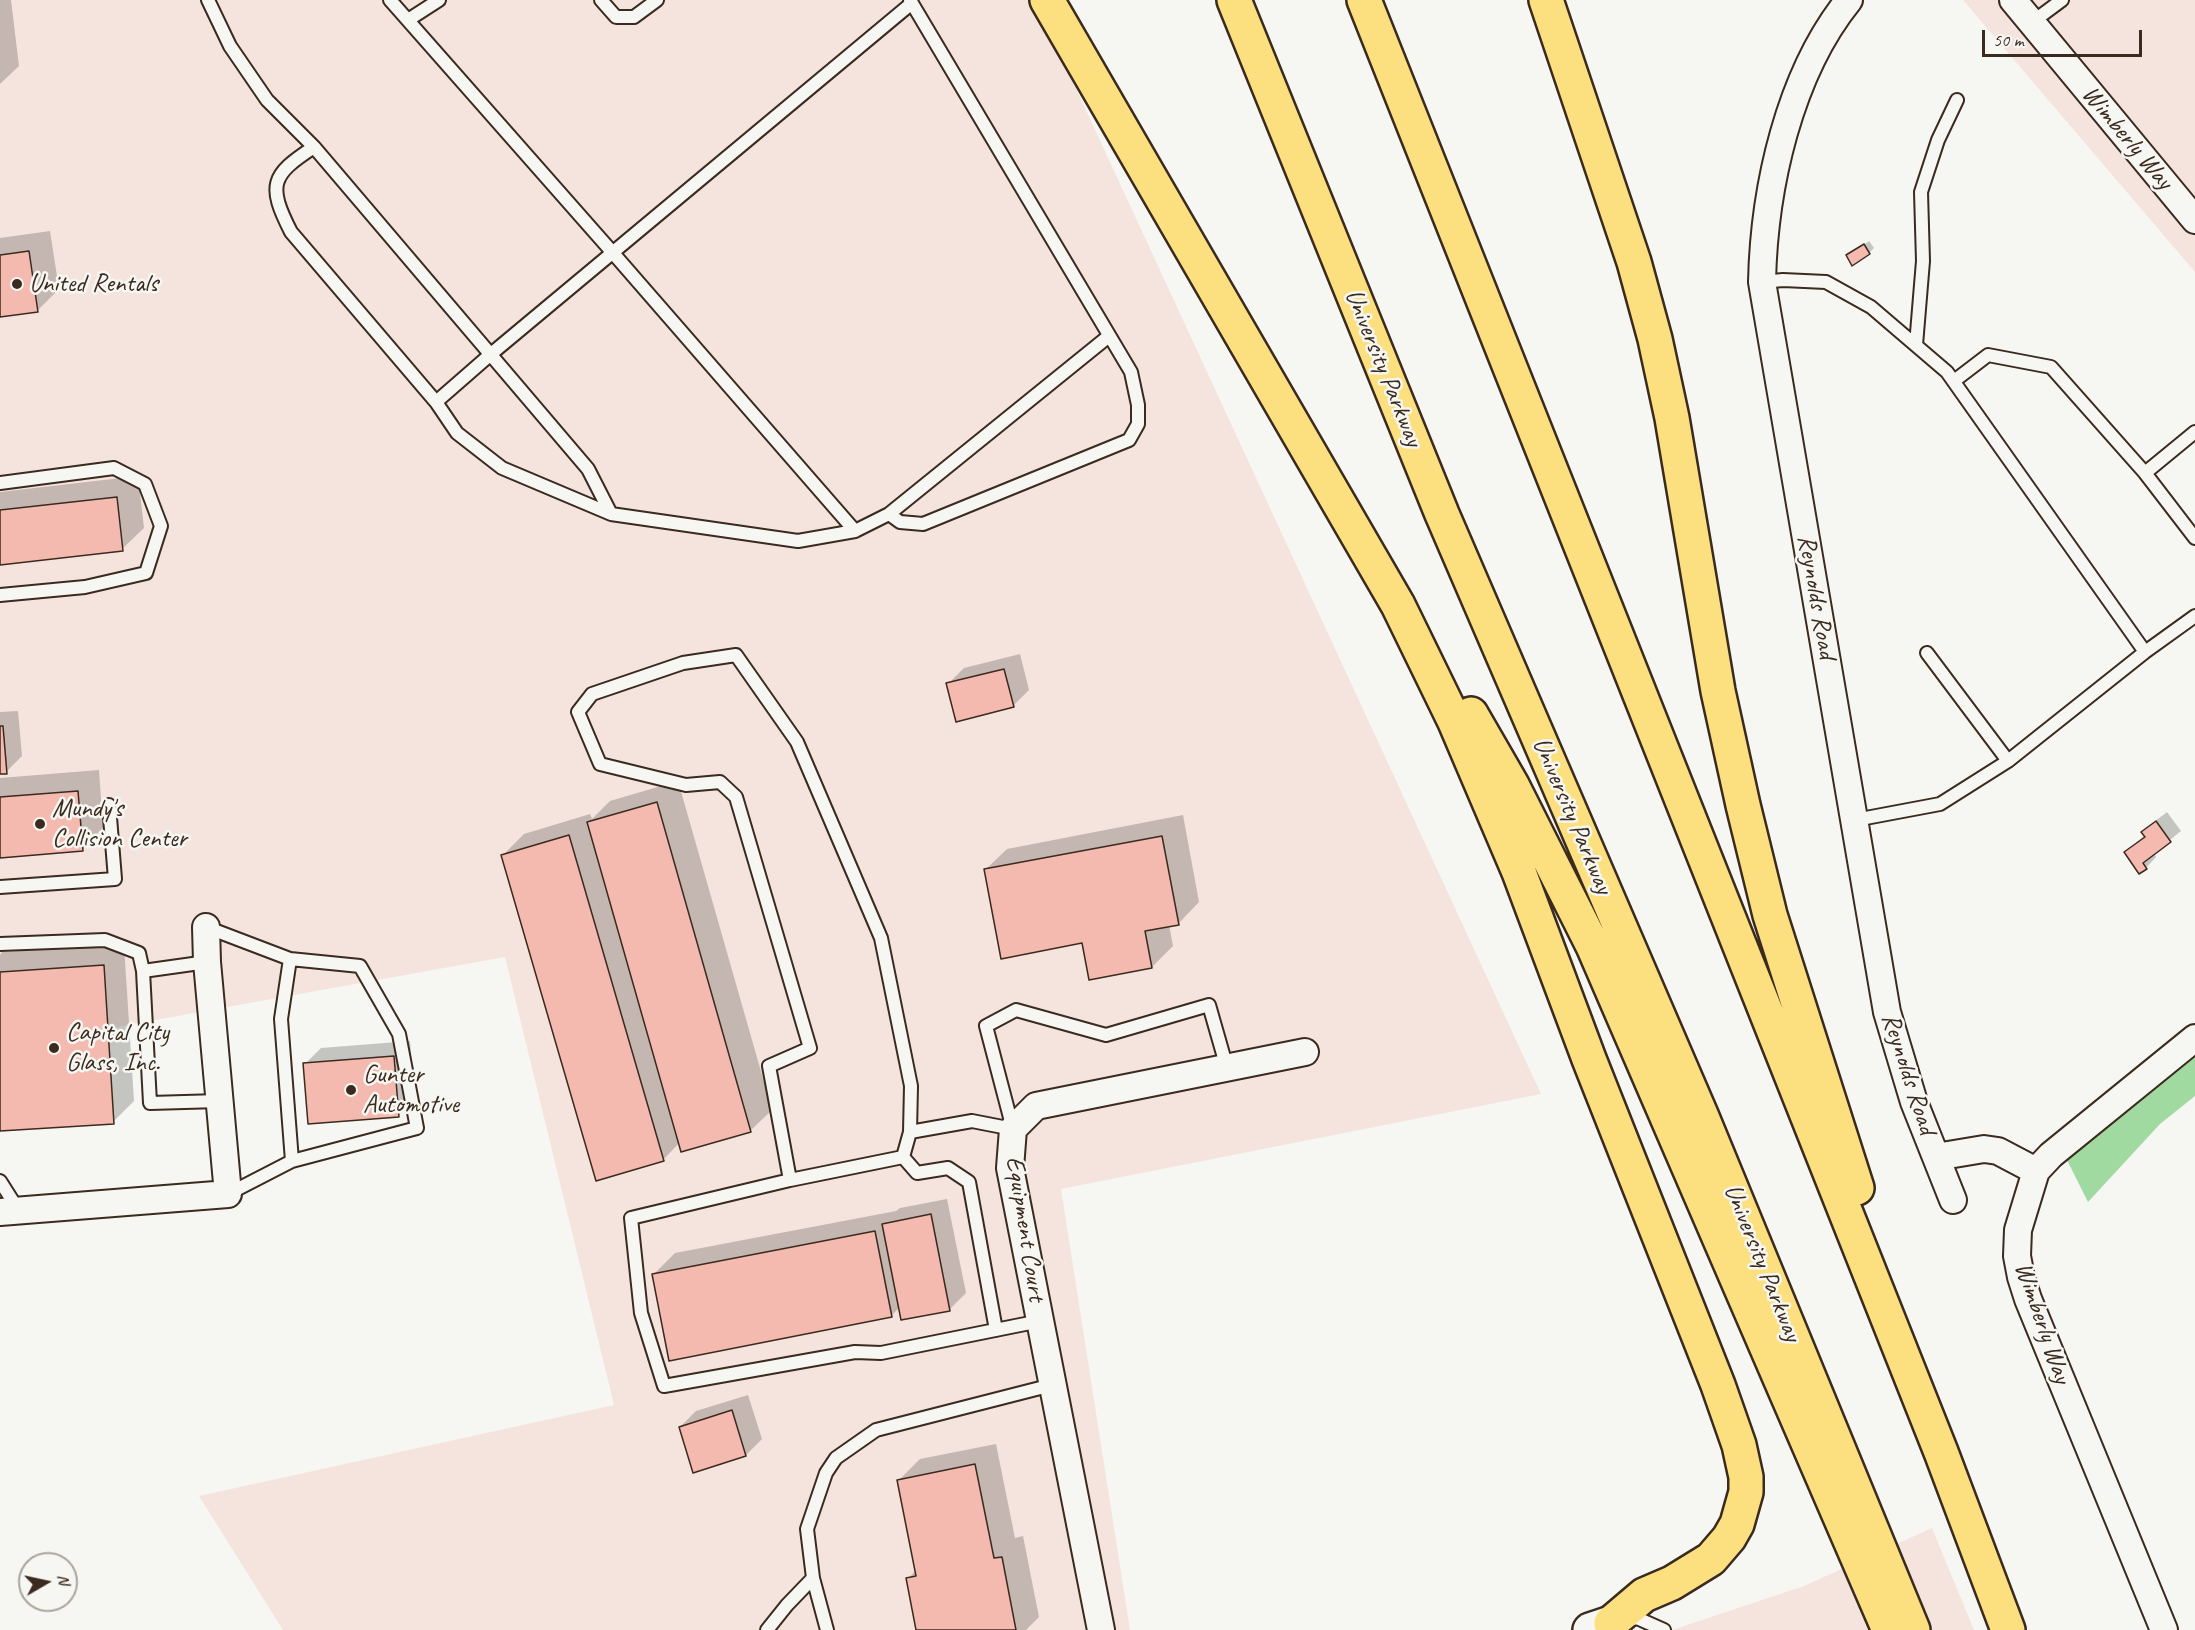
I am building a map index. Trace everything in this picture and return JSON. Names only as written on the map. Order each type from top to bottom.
[{"type":"highway","points":[[1047,0],[1398,605],[1455,722],[1519,872],[1585,1048],[1718,1385],[1743,1460],[1746,1477],[1746,1492],[1742,1509],[1729,1539],[1721,1550],[1692,1572],[1644,1595],[1600,1626]]},
{"type":"highway","name":"University Parkway","points":[[1234,0],[1442,514],[1702,1117],[1913,1630]]},
{"type":"highway","points":[[1364,0],[1941,1452],[2008,1630]]},
{"type":"highway","points":[[1546,0],[1634,262],[1655,339],[1672,418],[1718,691],[1770,915],[1941,1452]]},
{"type":"highway","points":[[1398,605],[1438,658],[1506,776],[1593,946],[1888,1630]]},
{"type":"street","name":"Reynolds Road","points":[[1849,0],[1832,21],[1795,96],[1770,191],[1762,249],[1762,282],[1887,1012],[1914,1102],[1953,1200]]},
{"type":"street","name":"Wimberly Way","points":[[2013,0],[2193,215]]},
{"type":"street","points":[[9,1212],[228,1194],[207,962],[206,927]]},
{"type":"street","name":"Wimberly Way","points":[[2164,1630],[2021,1277],[2017,1256],[2018,1230],[2036,1172],[2051,1155],[2195,1038]]},
{"type":"street","name":"Equipment Court","points":[[1101,1630],[1010,1168],[1013,1130],[1036,1106],[1305,1052]]},
{"type":"street","points":[[1936,1157],[1984,1149],[1998,1151],[2036,1172]]},
{"type":"lane","points":[[208,0],[230,46],[267,100],[314,147],[588,469],[611,514]]},
{"type":"lane","points":[[390,0],[855,531]]},
{"type":"lane","points":[[408,20],[439,0]]},
{"type":"lane","points":[[601,0],[616,17],[634,17],[657,0]]},
{"type":"lane","points":[[2031,22],[2062,0]]},
{"type":"lane","points":[[436,402],[911,2],[1131,372],[1138,405],[1138,424],[1129,440],[923,524],[900,522],[889,514]]},
{"type":"lane","points":[[1916,345],[1923,261],[1921,192],[1938,140],[1957,100]]},
{"type":"lane","points":[[314,147],[290,163],[277,179],[278,207],[291,232],[436,402],[457,433],[502,468],[611,514],[798,541],[855,531],[889,514],[1109,336]]},
{"type":"lane","points":[[1762,282],[1783,280],[1826,282],[1871,307],[1947,372],[2145,652]]},
{"type":"lane","points":[[1954,381],[1988,355],[2051,367],[2145,473],[2195,538]]},
{"type":"lane","points":[[2145,473],[2195,432]]},
{"type":"lane","points":[[0,483],[114,468],[145,484],[161,526],[146,573],[85,587],[0,595]]},
{"type":"lane","points":[[1855,820],[1940,804],[2008,761],[2145,652],[2195,616]]},
{"type":"lane","points":[[1927,653],[2008,761]]},
{"type":"lane","points":[[790,1180],[769,1066],[810,1048],[736,797],[720,782],[686,785],[600,764],[578,712],[592,693],[683,663],[736,655],[797,742],[881,938],[911,1086],[910,1132],[903,1157]]},
{"type":"lane","points":[[0,887],[115,879],[110,805]]},
{"type":"lane","points":[[206,927],[290,958],[360,966],[399,1034],[417,1128],[292,1161],[228,1194]]},
{"type":"lane","points":[[0,944],[105,940],[139,953],[143,971],[150,1103],[219,1101]]},
{"type":"lane","points":[[290,958],[281,1019],[292,1161]]},
{"type":"lane","points":[[143,971],[207,962]]},
{"type":"lane","points":[[910,1132],[972,1121],[1013,1130],[986,1026],[1016,1010],[1106,1035],[1209,1005],[1227,1068]]},
{"type":"lane","points":[[903,1157],[790,1180],[632,1218],[641,1313],[664,1386],[855,1352],[881,1353],[1040,1322]]},
{"type":"lane","points":[[903,1157],[917,1173],[948,1168],[969,1182],[996,1330]]},
{"type":"lane","points":[[0,1181],[9,1212]]},
{"type":"lane","points":[[827,1630],[813,1578],[807,1529],[826,1473],[836,1458],[876,1430],[1052,1385]]},
{"type":"lane","points":[[767,1630],[813,1578]]},
{"type":"lane","points":[[1600,1626],[1637,1618],[1664,1630]]},
{"type":"shaded area","points":[[0,0],[1035,0],[1541,1094],[1061,1189],[1130,1630],[283,1630],[199,1496],[614,1405],[505,957],[0,1048]]},
{"type":"shaded area","points":[[1963,0],[2195,0],[2195,272]]},
{"type":"shaded area","points":[[1932,1528],[1974,1630],[1672,1630],[1804,1586]]},
{"type":"green space","points":[[2195,1055],[2195,1096],[2160,1124],[2088,1202],[2067,1160]]},
{"type":"building","points":[[1864,244],[1870,254],[1852,266],[1846,255]]},
{"type":"building","name":"United Rentals","points":[[29,251],[38,312],[0,317],[0,255]]},
{"type":"building","points":[[117,497],[123,551],[0,565],[0,510]]},
{"type":"building","points":[[1004,669],[1014,707],[956,722],[946,683]]},
{"type":"building","points":[[0,726],[3,726],[7,774],[0,774]]},
{"type":"building","name":"Mundy's Collision Center","points":[[78,791],[83,851],[0,858],[0,797]]},
{"type":"building","points":[[657,802],[751,1132],[681,1152],[587,822]]},
{"type":"building","points":[[2156,821],[2171,842],[2143,863],[2147,869],[2139,874],[2124,852],[2145,837],[2141,832]]},
{"type":"building","points":[[569,835],[664,1161],[596,1181],[501,855]]},
{"type":"building","points":[[1162,836],[1179,925],[1145,931],[1152,968],[1089,980],[1082,943],[1001,959],[984,869]]},
{"type":"building","name":"Capital City Glass, Inc.","points":[[104,965],[114,1124],[0,1131],[0,972]]},
{"type":"building","name":"Gunter Automotive","points":[[394,1056],[399,1117],[308,1124],[303,1063]]},
{"type":"building","points":[[931,1214],[950,1311],[901,1320],[882,1224]]},
{"type":"building","points":[[875,1231],[892,1317],[669,1361],[652,1274]]},
{"type":"building","points":[[732,1410],[746,1456],[693,1473],[679,1427]]},
{"type":"building","points":[[975,1464],[994,1558],[1002,1557],[1016,1630],[916,1630],[906,1578],[916,1576],[897,1480]]},
{"type":"place","name":"United Rentals","points":[[17,284]]},
{"type":"place","name":"Mundy's Collision Center","points":[[40,824]]},
{"type":"place","name":"Capital City Glass, Inc.","points":[[54,1048]]},
{"type":"place","name":"Gunter Automotive","points":[[351,1090]]}]
